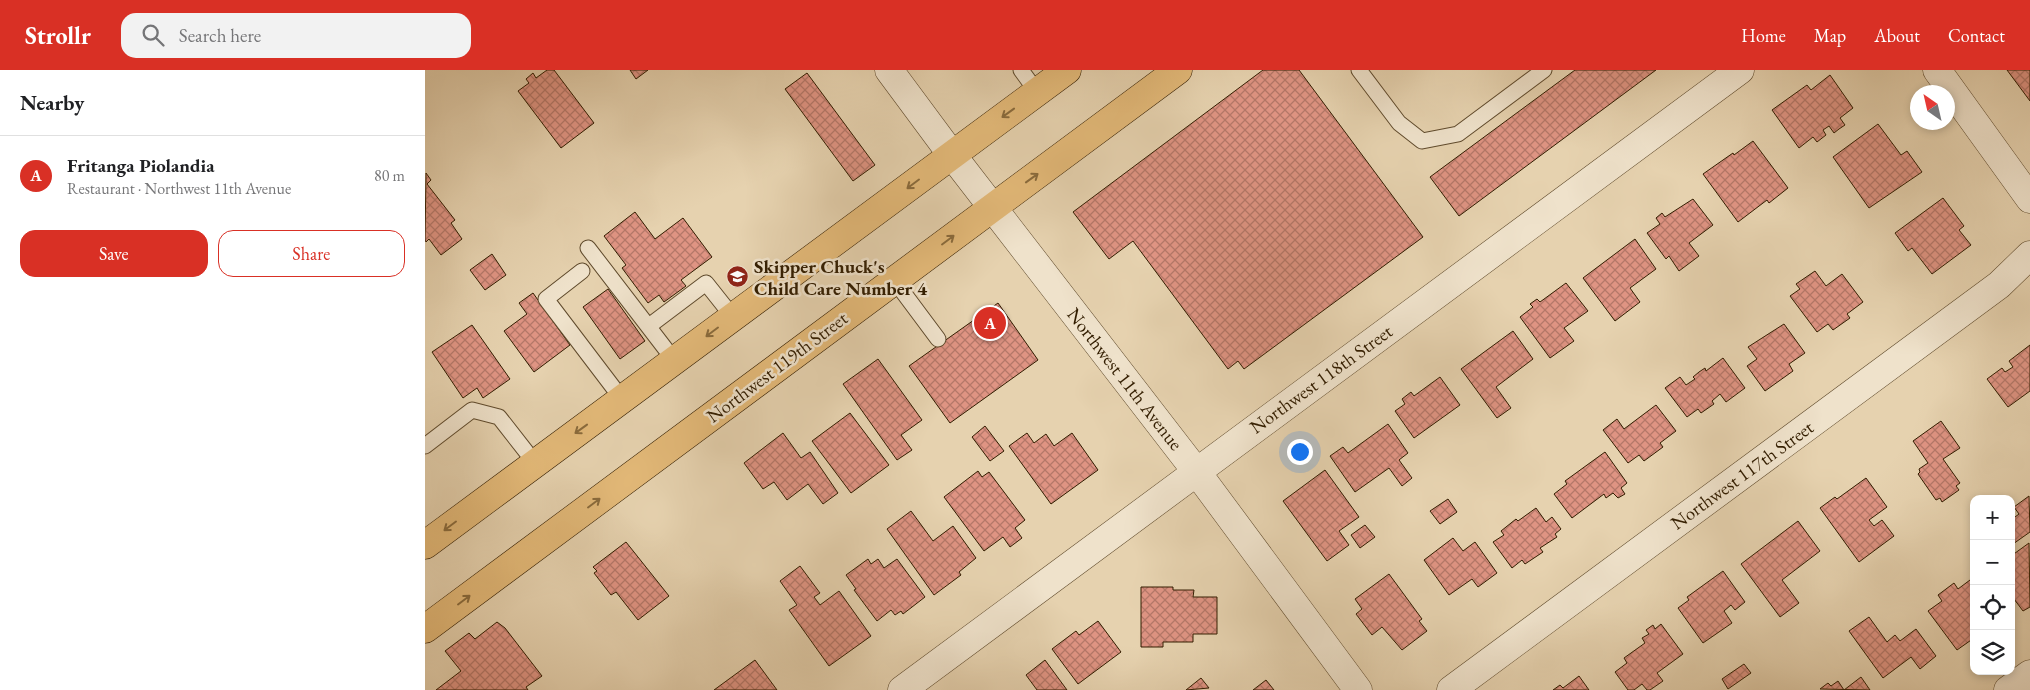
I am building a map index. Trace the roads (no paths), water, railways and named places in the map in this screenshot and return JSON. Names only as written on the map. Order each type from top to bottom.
[{"type":"highway","points":[[425,545],[1067,70]]},
{"type":"highway","name":"Northwest 119th Street","points":[[425,629],[1178,70]]},
{"type":"street","name":"Northwest 11th Avenue","points":[[889,70],[1196,471],[1359,690]]},
{"type":"street","name":"Northwest 118th Street","points":[[902,690],[1740,70]]},
{"type":"street","points":[[1937,70],[2030,199]]},
{"type":"street","name":"Northwest 117th Street","points":[[1451,690],[1999,285],[2030,255]]},
{"type":"street","points":[[2008,690],[2030,674]]},
{"type":"lane","points":[[1021,70],[1037,92]]},
{"type":"lane","points":[[1359,70],[1399,123],[1422,141],[1458,134],[1543,70]]},
{"type":"lane","points":[[588,248],[675,360]]},
{"type":"lane","points":[[583,271],[546,299],[622,399]]},
{"type":"lane","points":[[894,280],[938,339]]},
{"type":"lane","points":[[649,326],[706,283],[733,316]]},
{"type":"lane","points":[[425,446],[472,410],[499,417],[535,463]]},
{"type":"place","name":"Skipper Chuck's Child Care Number 4","points":[[738,277]]},
{"type":"place","name":"Fritanga Piolandia","points":[[990,323]]}]
